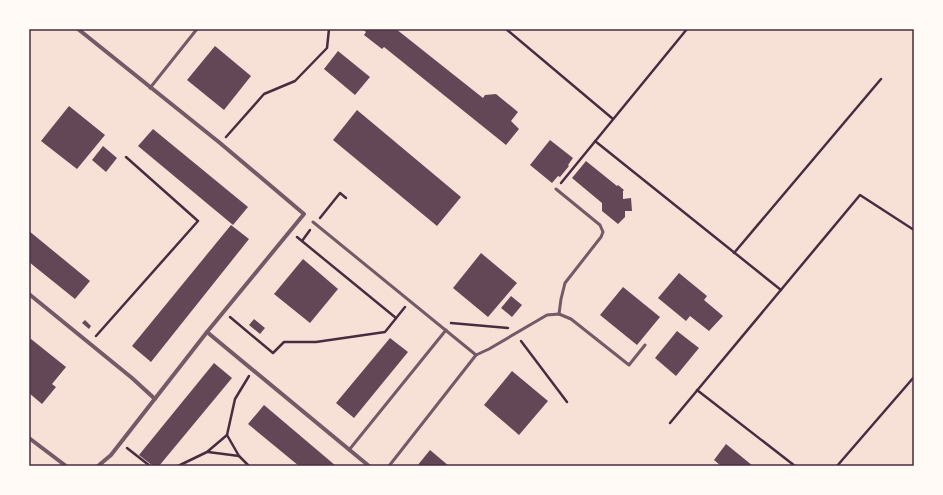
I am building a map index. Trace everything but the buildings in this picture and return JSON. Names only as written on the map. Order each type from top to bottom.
[{"type":"street","points":[[78,29],[220,143],[304,214],[223,312],[111,455],[98,466]]},
{"type":"street","points":[[29,294],[155,399]]},
{"type":"street","points":[[207,332],[369,466]]},
{"type":"street","points":[[29,438],[66,466]]},
{"type":"lane","points":[[150,88],[197,29]]},
{"type":"lane","points":[[556,189],[600,225],[603,232],[601,237],[565,284],[560,299],[559,314]]},
{"type":"lane","points":[[314,222],[476,355]]},
{"type":"lane","points":[[389,466],[476,355],[547,315],[559,314],[571,319],[629,365],[645,344]]},
{"type":"lane","points":[[349,450],[446,330]]},
{"type":"path","points":[[220,143],[264,94],[295,81],[327,48],[329,29]]},
{"type":"path","points":[[506,29],[613,119]]},
{"type":"path","points":[[556,189],[687,29]]},
{"type":"path","points":[[734,253],[881,79]]},
{"type":"path","points":[[595,141],[781,290]]},
{"type":"path","points":[[96,336],[198,221],[126,157]]},
{"type":"path","points":[[340,194],[346,198]]},
{"type":"path","points":[[670,423],[860,196],[914,230]]},
{"type":"path","points":[[290,231],[396,318]]},
{"type":"path","points":[[223,312],[273,353],[284,342],[316,342],[385,332],[410,301]]},
{"type":"path","points":[[178,466],[207,452],[227,435],[235,399],[253,369]]},
{"type":"path","points":[[837,466],[914,378]]},
{"type":"path","points":[[697,390],[796,466]]},
{"type":"path","points":[[227,435],[239,456],[249,466]]},
{"type":"path","points":[[120,442],[150,466]]},
{"type":"path","points":[[207,452],[239,456]]}]
